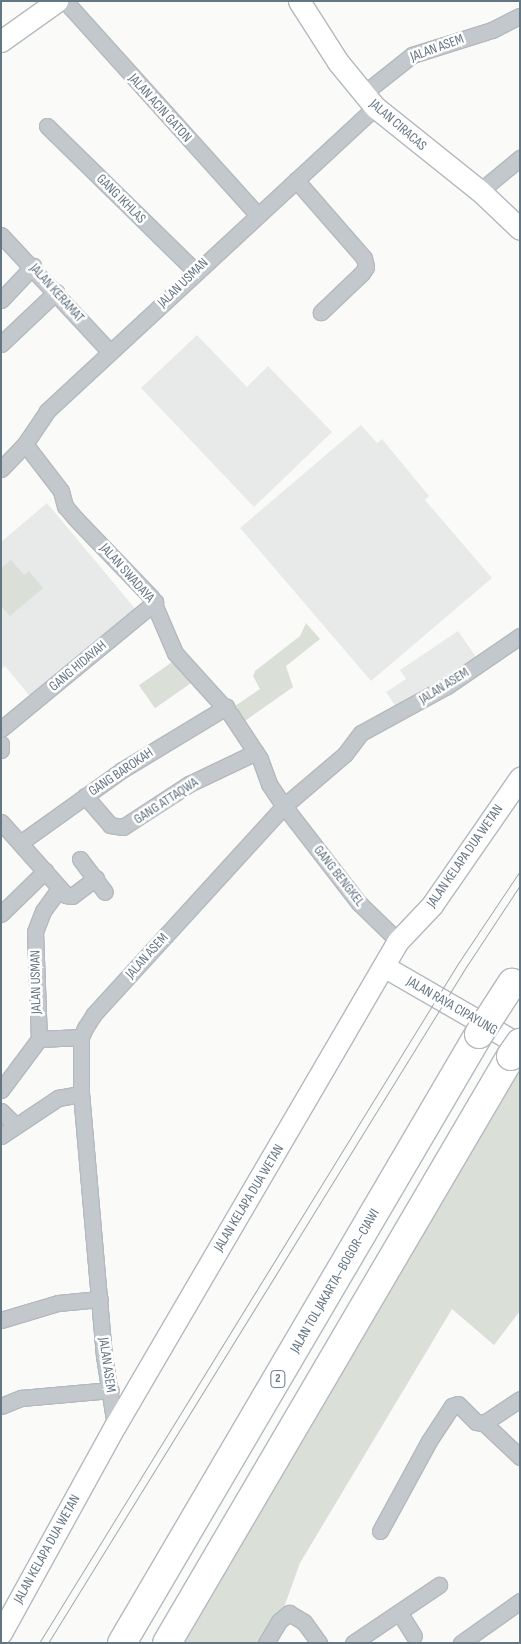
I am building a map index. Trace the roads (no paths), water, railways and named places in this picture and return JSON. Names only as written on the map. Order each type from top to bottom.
[{"type":"highway","name":"JALAN TOL JAKARTA–BOGOR–CIAWI","points":[[122,1643],[479,1034],[516,977]]},
{"type":"highway","points":[[167,1643],[517,1048]]},
{"type":"street","points":[[1,42],[57,1]]},
{"type":"street","name":"JALAN ACIN GATON","points":[[65,1],[257,214]]},
{"type":"street","name":"JALAN CIRACAS","points":[[299,1],[369,100],[480,192],[520,229]]},
{"type":"street","name":"JALAN ASEM","points":[[369,100],[412,55],[492,30],[520,16]]},
{"type":"street","name":"JALAN USMAN","points":[[1,469],[25,444],[47,411],[257,214],[296,180],[369,100]]},
{"type":"street","name":"GANG IKHLAS","points":[[47,126],[195,272]]},
{"type":"street","points":[[480,192],[520,158]]},
{"type":"street","points":[[296,180],[354,243],[366,267],[321,312]]},
{"type":"street","name":"JALAN KERAMAT","points":[[1,235],[33,266],[110,352]]},
{"type":"street","points":[[1,300],[33,266]]},
{"type":"street","points":[[1,344],[56,292]]},
{"type":"street","name":"JALAN SWADAYA","points":[[25,444],[61,491],[65,506],[155,602],[181,662],[200,677],[226,707],[256,752],[269,784],[284,806]]},
{"type":"street","name":"GANG HIDAYAH","points":[[1,729],[155,602]]},
{"type":"street","name":"JALAN ASEM","points":[[115,1426],[100,1299],[81,1094],[81,1038],[94,1014],[284,806],[345,754],[368,727],[433,694],[520,636]]},
{"type":"street","name":"GANG BAROKAH","points":[[20,843],[85,796],[226,707]]},
{"type":"street","points":[[1,744],[1,750]]},
{"type":"street","name":"GANG ATTAQWA","points":[[85,796],[110,825],[123,827],[188,784],[256,752]]},
{"type":"street","name":"JALAN KELAPA DUA WETAN","points":[[1,1633],[115,1426],[385,967],[398,941],[432,905],[520,778]]},
{"type":"street","name":"GANG BENGKEL","points":[[284,806],[359,903],[398,941]]},
{"type":"street","points":[[1,822],[62,892],[72,896],[96,878]]},
{"type":"street","points":[[80,859],[105,892]]},
{"type":"street","points":[[1,914],[45,871]]},
{"type":"street","name":"JALAN USMAN","points":[[39,1039],[35,932],[43,911],[62,892]]},
{"type":"street","name":"JALAN RAYA CIPAYUNG","points":[[385,967],[517,1048]]},
{"type":"street","points":[[1,1090],[39,1039],[81,1038]]},
{"type":"street","points":[[1,1136],[58,1098],[81,1094]]},
{"type":"street","points":[[1,1111],[15,1125]]},
{"type":"street","points":[[1,1320],[58,1303],[100,1299]]},
{"type":"street","points":[[1,1406],[21,1398],[111,1390]]},
{"type":"street","points":[[484,1423],[520,1399]]},
{"type":"street","points":[[380,1531],[429,1440],[452,1406],[458,1404],[476,1422],[484,1423],[520,1457]]},
{"type":"street","points":[[354,1643],[439,1585]]},
{"type":"street","points":[[461,1643],[520,1601]]},
{"type":"street","points":[[399,1612],[414,1636]]},
{"type":"street","points":[[266,1643],[279,1621],[289,1613],[304,1622],[319,1643]]},
{"type":"tram line","points":[[39,1643],[459,962],[520,871]]},
{"type":"tram line","points":[[48,1643],[466,967],[520,885]]}]
